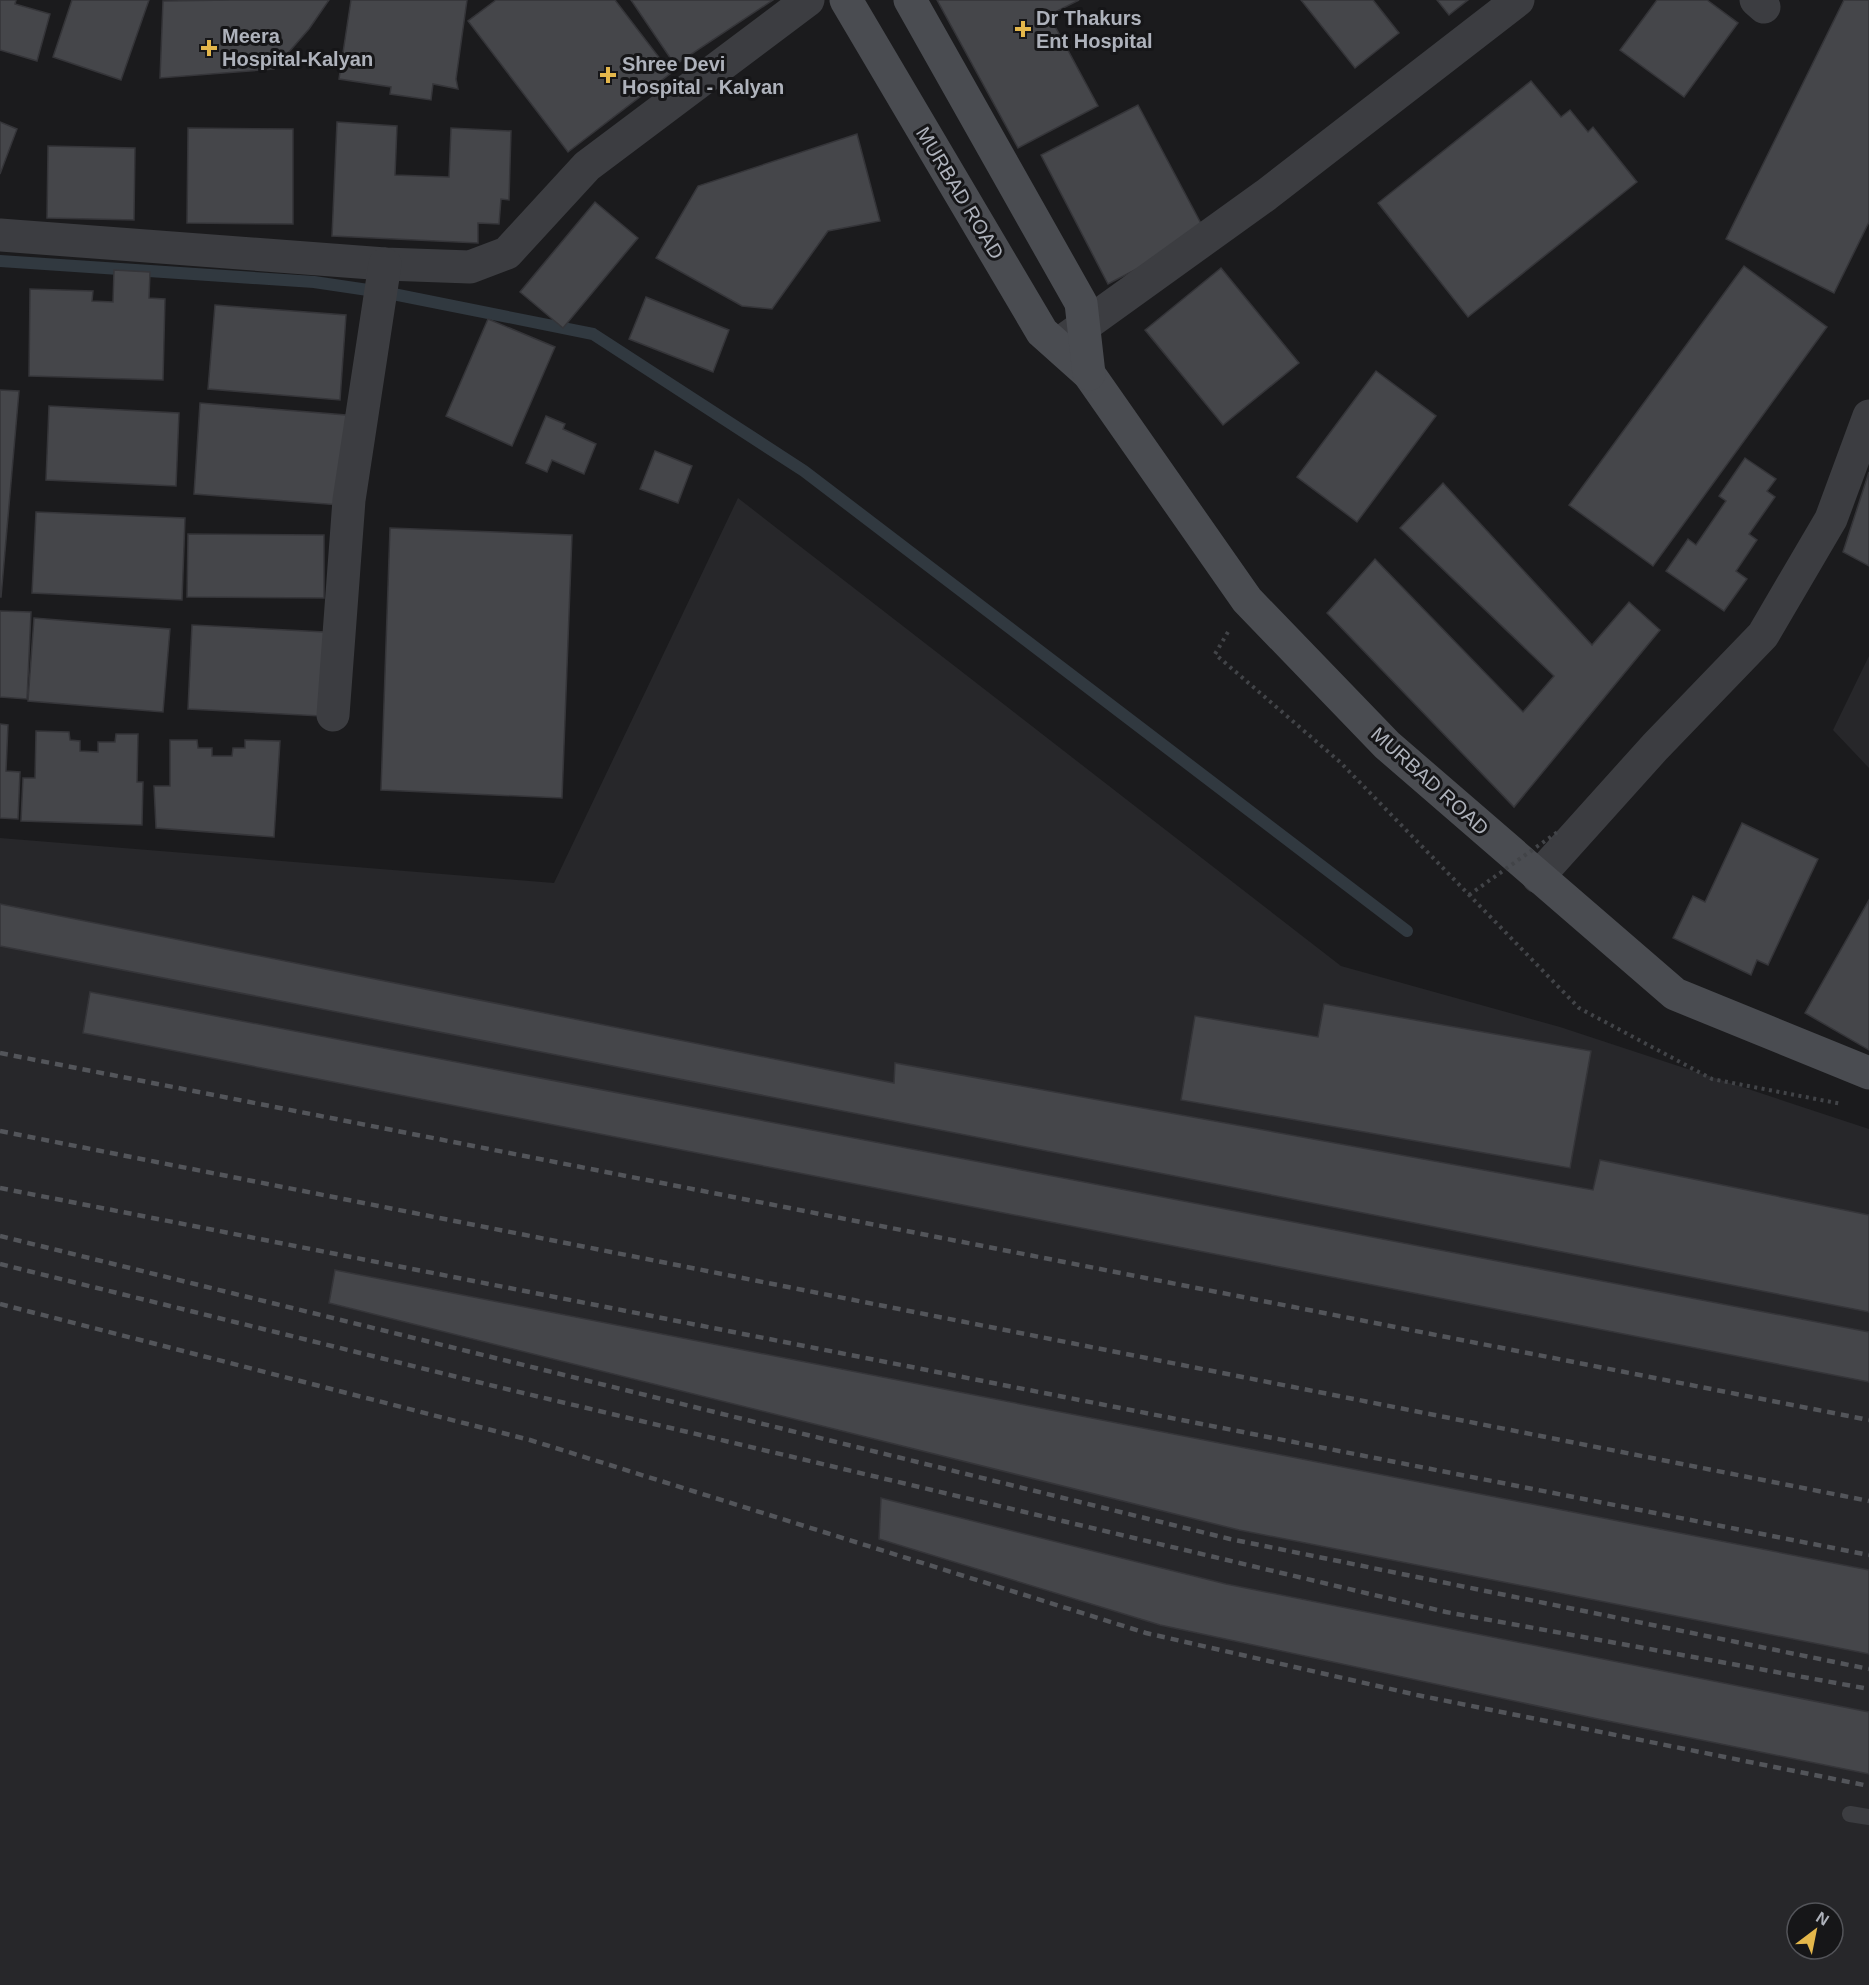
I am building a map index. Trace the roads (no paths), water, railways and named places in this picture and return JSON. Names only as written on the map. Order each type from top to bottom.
[{"type":"street","points":[[0,236],[88,240],[385,264],[470,267],[507,253],[587,166],[808,0]]},
{"type":"street","name":"MURBAD ROAD","points":[[846,0],[1042,332],[1089,374],[1247,600],[1387,745],[1675,994],[1869,1073]]},
{"type":"street","name":"MURBAD ROAD","points":[[910,0],[1081,303],[1089,374]]},
{"type":"street","points":[[1057,345],[1266,195],[1518,0]]},
{"type":"street","points":[[333,715],[349,500],[385,264]]},
{"type":"street","points":[[1538,877],[1655,747],[1762,635],[1832,519],[1869,416]]},
{"type":"lane","points":[[1850,1814],[1869,1817]]},
{"type":"waterway","points":[[0,261],[314,282],[368,290]]},
{"type":"waterway","points":[[393,294],[593,334],[804,471],[1407,931]]},
{"type":"railway","points":[[0,1053],[1869,1420]]},
{"type":"railway","points":[[0,1131],[1869,1501]]},
{"type":"railway","points":[[0,1188],[1869,1555]]},
{"type":"railway","points":[[0,1236],[1230,1539],[1869,1669]]},
{"type":"railway","points":[[0,1264],[498,1387],[1446,1612],[1869,1689]]},
{"type":"railway","points":[[0,1304],[530,1440],[1146,1633],[1417,1695],[1869,1786]]},
{"type":"place","name":"Dr Thakurs Ent Hospital","points":[[1023,29]]},
{"type":"place","name":"Meera Hospital-Kalyan","points":[[209,48]]},
{"type":"place","name":"Shree Devi Hospital - Kalyan","points":[[608,75]]}]
